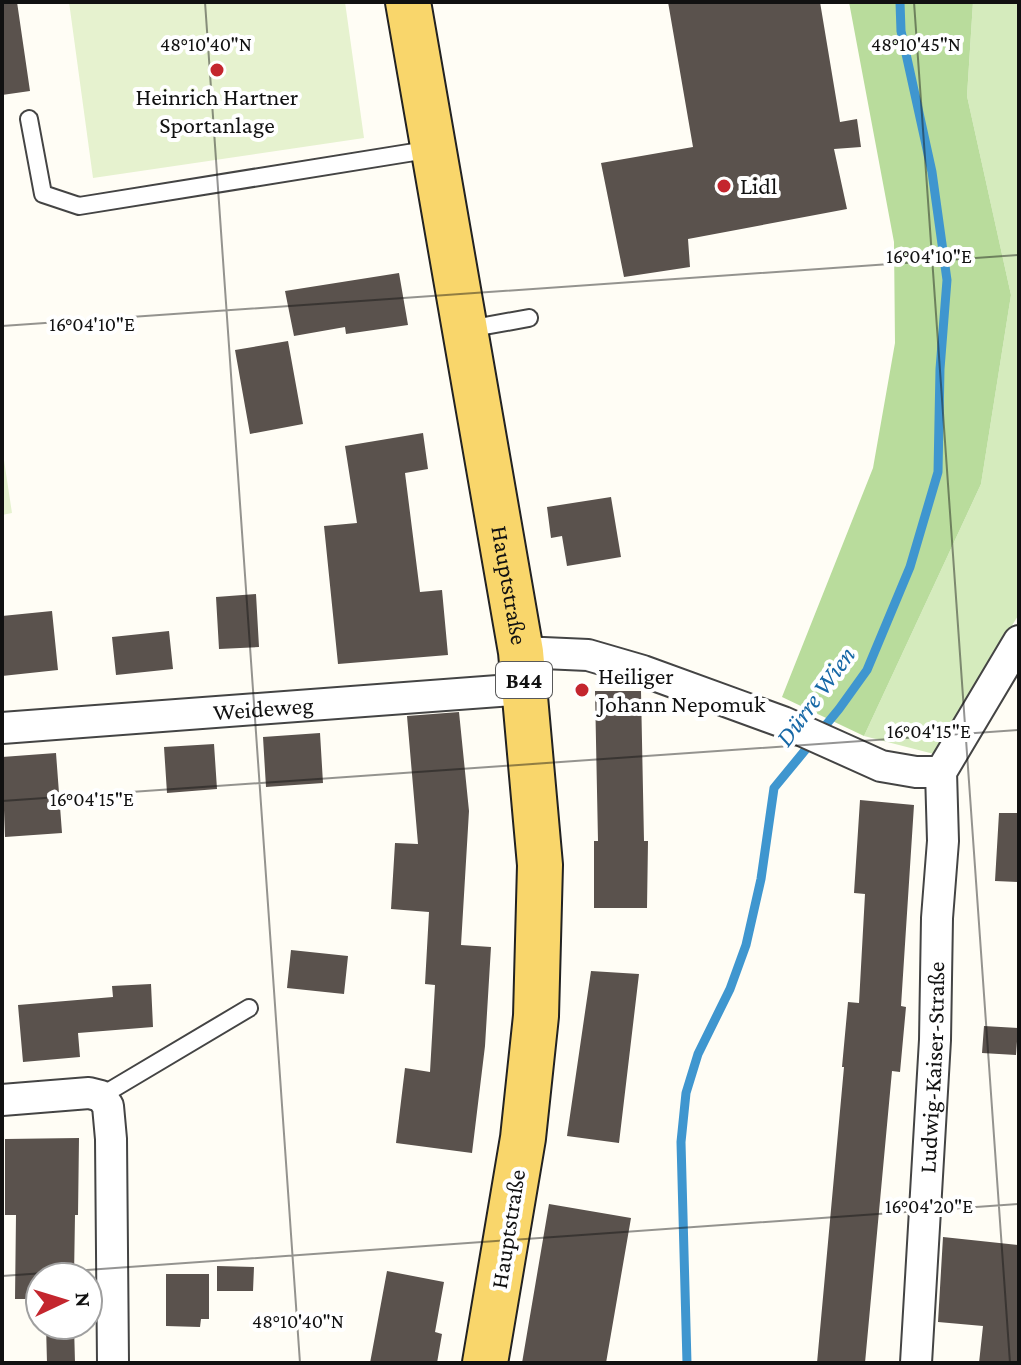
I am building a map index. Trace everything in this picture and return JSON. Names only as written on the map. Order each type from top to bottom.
[{"type":"main road","name":"Hauptstraße","points":[[408,2],[523,670],[540,865],[536,1016],[523,1138],[485,1363]]},
{"type":"street","points":[[523,670],[588,655],[643,671],[783,722],[881,766],[916,772],[941,772],[1019,641]]},
{"type":"street","name":"Weideweg","points":[[2,728],[523,670]]},
{"type":"street","name":"Ludwig-Kaiser-Straße","points":[[916,1363],[935,1040],[937,918],[943,841],[941,772]]},
{"type":"street","points":[[2,1100],[89,1093],[101,1096],[108,1106],[113,1363]]},
{"type":"lane","points":[[29,119],[43,194],[79,206],[434,148]]},
{"type":"lane","points":[[466,329],[529,318]]},
{"type":"lane","points":[[101,1096],[249,1008]]},
{"type":"green space","name":"Heinrich Hartner Sportanlage","points":[[69,2],[345,2],[364,138],[93,178]]},
{"type":"green space","points":[[849,2],[973,2],[967,96],[1011,295],[981,484],[864,736],[782,697],[873,468],[895,343],[894,242]]},
{"type":"green space","points":[[973,2],[1019,2],[1019,614],[934,754],[864,736],[981,484],[1011,295],[967,96]]},
{"type":"green space","points":[[2,447],[12,513],[2,515]]},
{"type":"building","points":[[2,2],[17,2],[30,91],[2,95]]},
{"type":"building","points":[[668,2],[820,2],[840,122],[857,119],[861,147],[834,149],[847,209],[688,239],[690,267],[624,277],[601,163],[693,147]]},
{"type":"building","points":[[399,273],[408,325],[346,334],[345,327],[294,336],[285,291]]},
{"type":"building","points":[[288,341],[303,424],[250,434],[235,350]]},
{"type":"building","points":[[423,433],[428,469],[405,473],[420,592],[442,590],[448,655],[338,664],[324,526],[357,523],[345,446]]},
{"type":"building","points":[[611,497],[621,557],[567,566],[562,536],[551,538],[547,507]]},
{"type":"building","points":[[256,594],[259,647],[219,649],[216,597]]},
{"type":"building","points":[[52,611],[58,670],[2,676],[2,616]]},
{"type":"building","points":[[169,631],[173,669],[116,675],[112,637]]},
{"type":"building","points":[[595,691],[641,691],[644,841],[648,841],[647,908],[594,908],[594,841],[598,841]]},
{"type":"building","points":[[459,712],[469,811],[461,945],[491,947],[485,1046],[472,1153],[396,1143],[405,1068],[430,1072],[435,985],[425,984],[429,912],[391,909],[395,843],[418,844],[407,716]]},
{"type":"building","points":[[320,733],[323,783],[266,787],[263,737]]},
{"type":"building","points":[[214,744],[217,789],[167,793],[164,747]]},
{"type":"building","points":[[56,753],[62,833],[5,837],[2,757]]},
{"type":"building","points":[[860,800],[914,805],[901,1006],[906,1007],[900,1072],[892,1071],[865,1363],[817,1363],[848,1002],[859,1003],[865,894],[854,893]]},
{"type":"building","points":[[999,813],[1019,813],[1019,882],[995,881]]},
{"type":"building","points":[[291,950],[348,956],[344,994],[287,988]]},
{"type":"building","points":[[591,971],[639,974],[619,1143],[567,1136]]},
{"type":"building","points":[[151,984],[153,1027],[78,1033],[80,1057],[23,1062],[18,1005],[113,997],[112,986]]},
{"type":"building","points":[[984,1026],[1018,1028],[1016,1055],[982,1053]]},
{"type":"building","points":[[79,1138],[74,1261],[24,1261],[24,1299],[15,1299],[16,1215],[5,1215],[5,1139]]},
{"type":"building","points":[[549,1204],[631,1218],[606,1363],[522,1363]]},
{"type":"building","points":[[943,1237],[1019,1245],[1019,1363],[979,1363],[983,1326],[938,1322]]},
{"type":"building","points":[[217,1266],[254,1267],[253,1291],[217,1291]]},
{"type":"building","points":[[387,1271],[444,1282],[435,1332],[442,1334],[437,1363],[370,1363]]},
{"type":"building","points":[[166,1274],[209,1274],[209,1319],[201,1319],[200,1327],[166,1326]]},
{"type":"building","points":[[46,1341],[74,1341],[75,1363],[47,1363]]},
{"type":"waterway","name":"Dürre Wien","points":[[687,1363],[681,1142],[686,1093],[698,1054],[730,989],[746,945],[761,879],[774,788],[867,670],[910,567],[938,472],[940,369],[947,280],[932,172],[901,31],[900,2]]},
{"type":"place","name":"Heinrich Hartner Sportanlage","points":[[217,70]]},
{"type":"place","name":"Lidl","points":[[724,186]]},
{"type":"place","name":"Heiliger Johann Nepomuk","points":[[582,690]]}]
